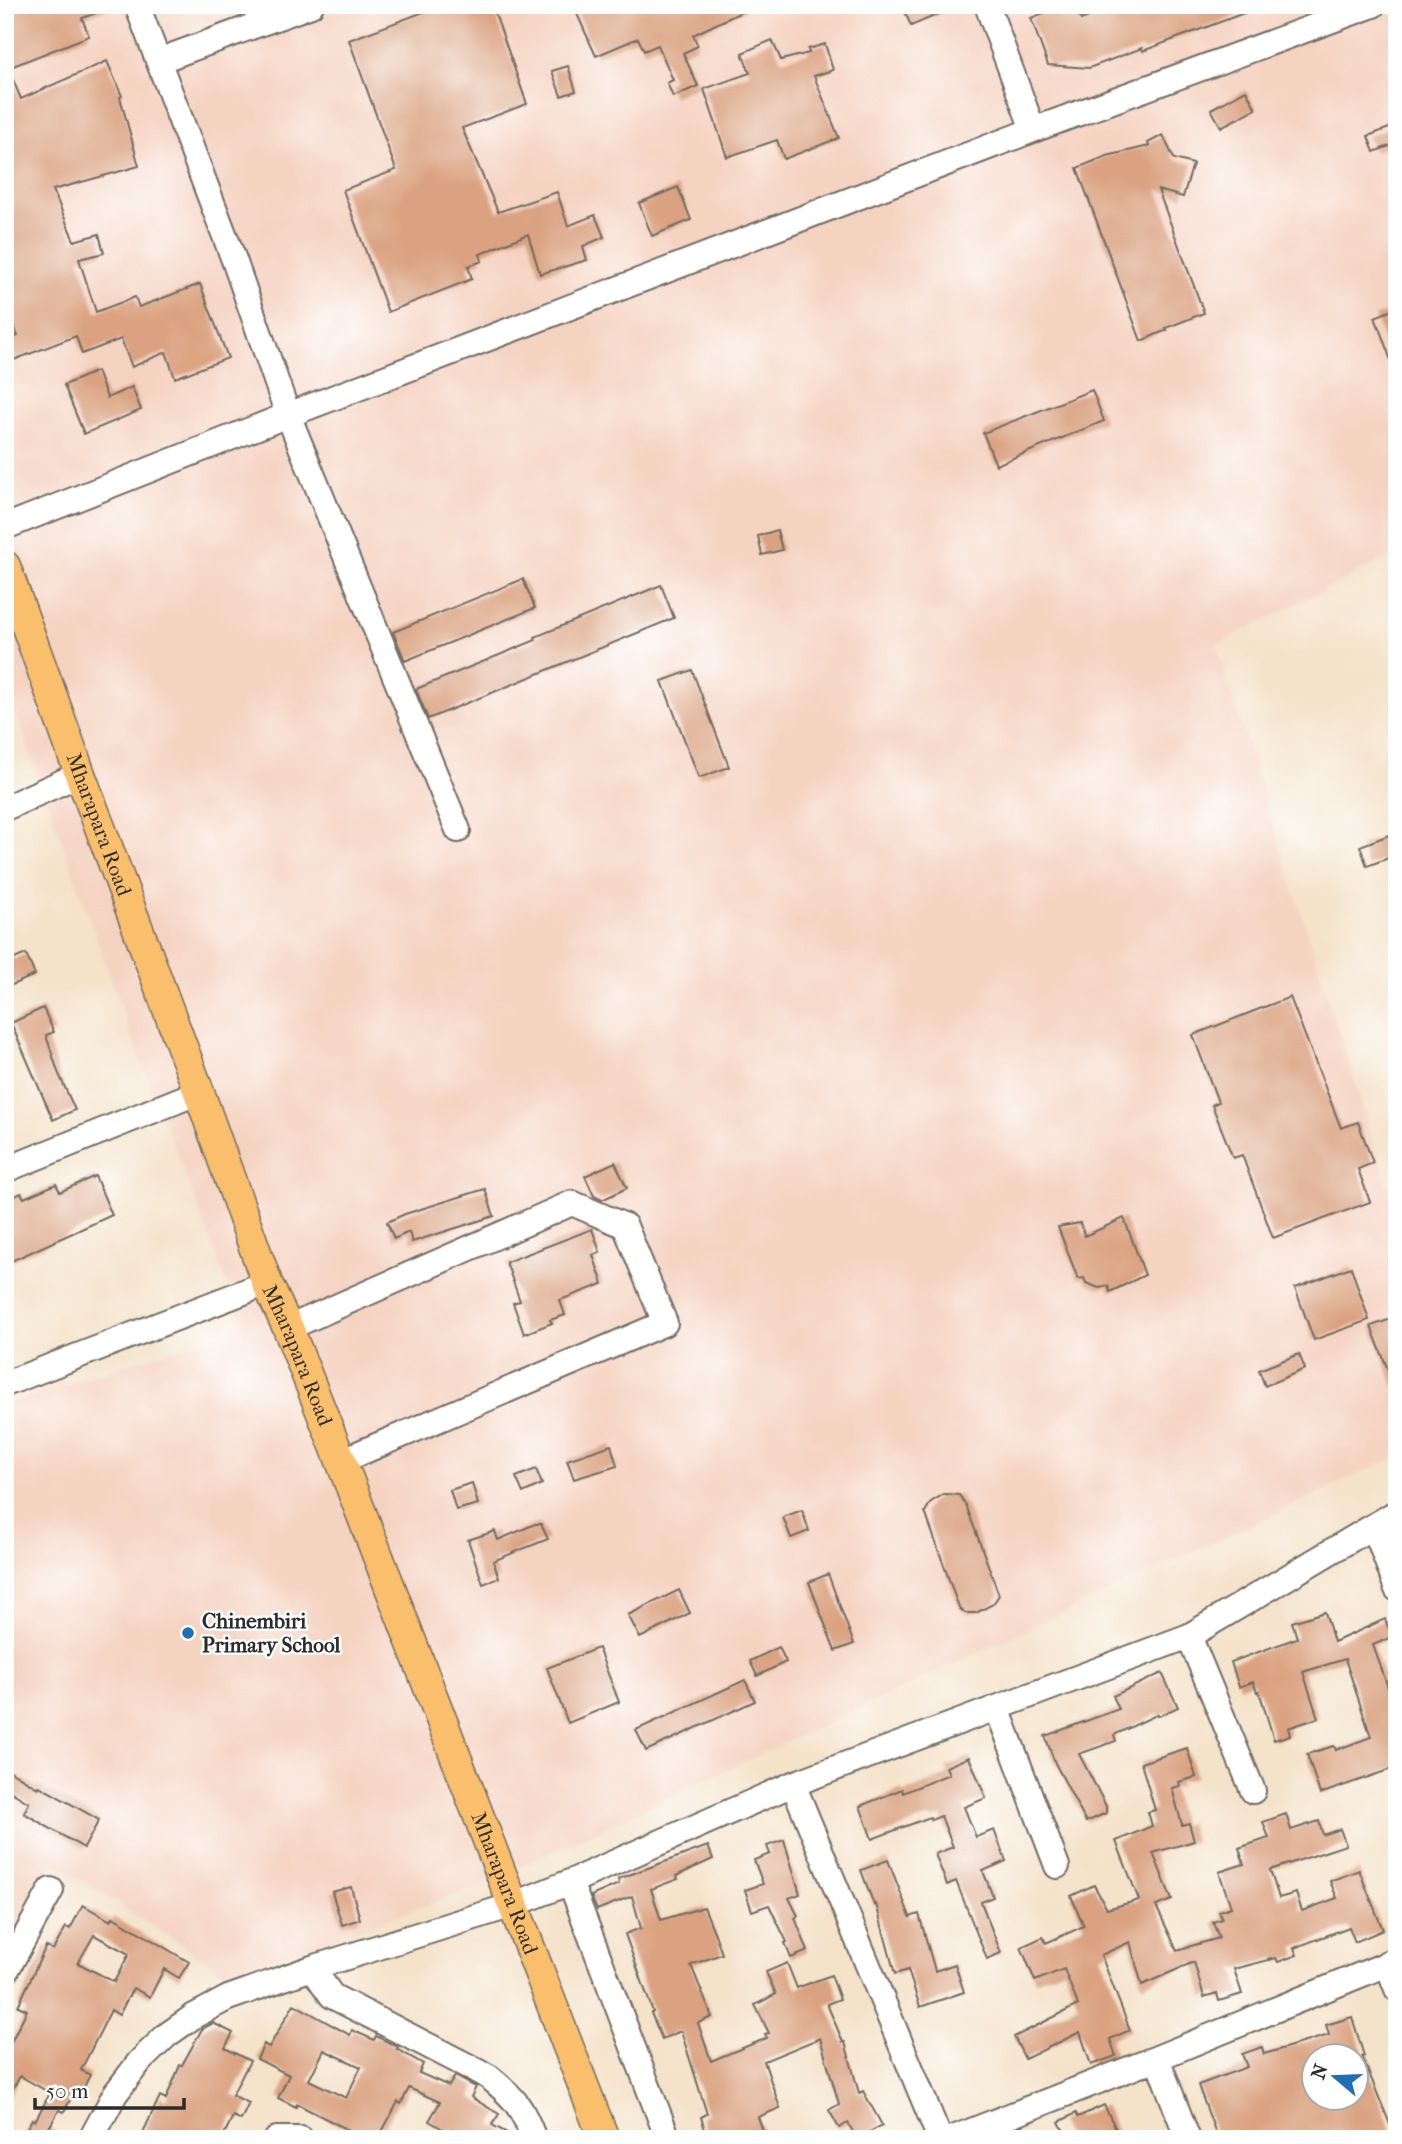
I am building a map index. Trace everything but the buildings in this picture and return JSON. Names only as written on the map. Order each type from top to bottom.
[{"type":"main road","name":"Mharapara Road","points":[[5,566],[267,1283],[288,1328],[341,1461],[604,2139]]},
{"type":"street","points":[[137,5],[234,260],[288,415],[458,830]]},
{"type":"street","points":[[158,61],[311,5]]},
{"type":"street","points":[[987,5],[1033,130]]},
{"type":"street","points":[[5,527],[288,415],[1033,130],[1328,13],[1373,5]]},
{"type":"street","points":[[5,808],[79,774]]},
{"type":"street","points":[[5,1170],[199,1092]]},
{"type":"street","points":[[288,1328],[572,1203],[625,1226],[665,1323],[341,1461]]},
{"type":"street","points":[[5,1384],[267,1283]]},
{"type":"street","points":[[91,2139],[115,2094],[140,2061],[167,2035],[194,2016],[228,1998],[312,1968],[513,1905],[793,1784],[1189,1636],[1397,1512]]},
{"type":"street","points":[[1374,1526],[1397,1589]]},
{"type":"street","points":[[1189,1636],[1253,1791]]},
{"type":"street","points":[[998,1708],[1057,1866]]},
{"type":"street","points":[[793,1784],[940,2139]]},
{"type":"street","points":[[570,1882],[668,2139]]},
{"type":"street","points":[[5,1973],[51,1890]]},
{"type":"street","points":[[951,2139],[1392,1962],[1397,1989]]},
{"type":"street","points":[[312,1968],[332,1996],[489,2077],[511,2095],[525,2113],[534,2139]]},
{"type":"street","points":[[1157,2058],[1188,2139]]},
{"type":"street","points":[[277,2139],[301,2139]]},
{"type":"shaded area","points":[[5,5],[1397,5],[1397,553],[1216,645],[1397,1216],[1397,1456],[475,1888],[228,1975],[55,1863],[5,1956],[5,1404],[244,1327],[135,1046],[5,683]]},
{"type":"place","name":"Chinembiri Primary School","points":[[188,1633]]}]
